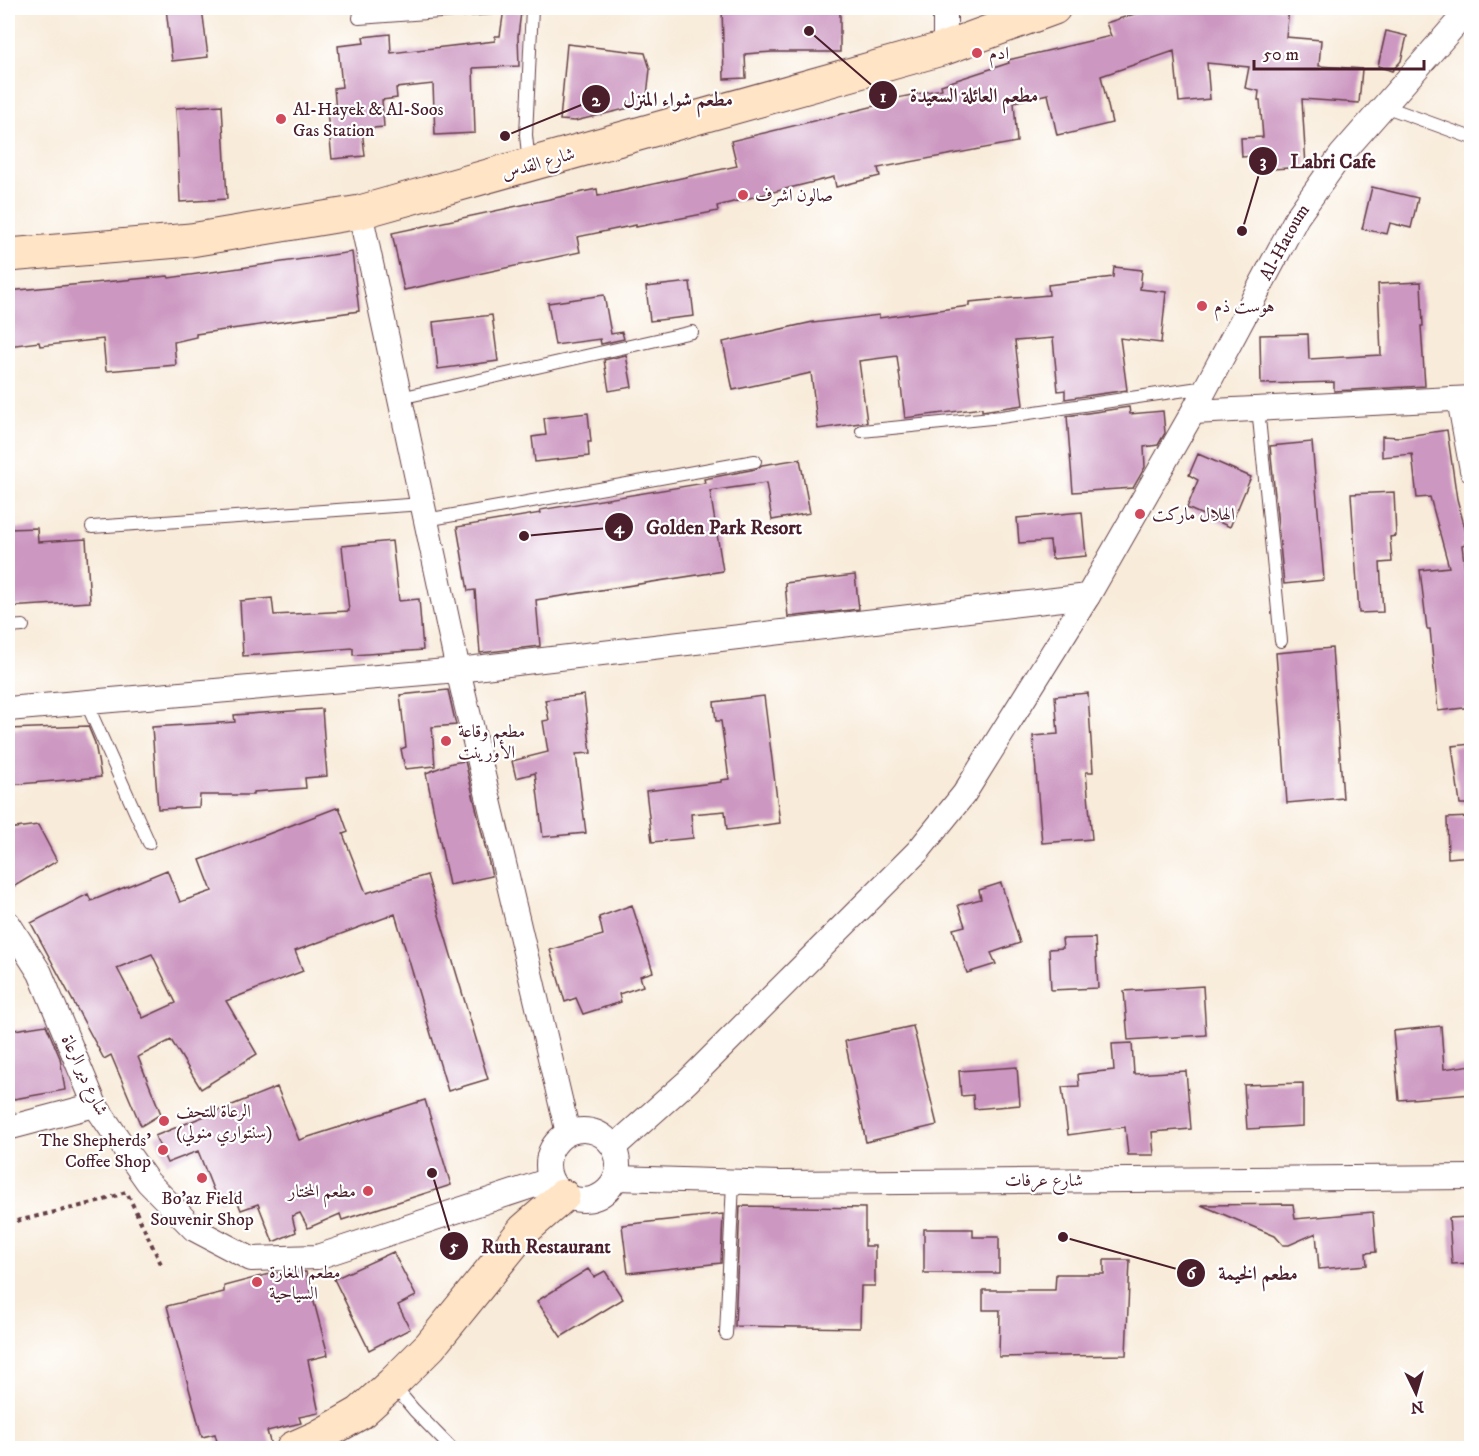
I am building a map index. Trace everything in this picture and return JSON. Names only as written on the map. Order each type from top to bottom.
[{"type":"main road","name":"شارع القدس","points":[[8,255],[190,240],[360,212],[945,48],[1044,9]]},
{"type":"main road","points":[[293,1449],[360,1413],[393,1384],[430,1346],[557,1188]]},
{"type":"street","points":[[945,8],[945,48]]},
{"type":"street","name":"Al-Hatoum","points":[[614,1147],[687,1082],[918,851],[964,794],[1088,596],[1193,411],[1297,217],[1341,155],[1470,8]]},
{"type":"street","points":[[360,212],[458,670],[568,1133]]},
{"type":"street","points":[[1193,411],[1465,398],[1472,470]]},
{"type":"street","points":[[8,709],[458,670],[1088,596]]},
{"type":"street","name":"شارع دير الرعاة","points":[[8,923],[40,973],[95,1105],[148,1182],[194,1229],[251,1259],[317,1257],[557,1188]]},
{"type":"street","points":[[8,1128],[95,1105]]},
{"type":"street","points":[[581,1130],[600,1134],[614,1147],[618,1162],[616,1178],[603,1195],[585,1201],[557,1188],[547,1166],[554,1145],[568,1133],[581,1130]]},
{"type":"street","name":"شارع عرفات","points":[[616,1178],[780,1183],[1472,1177]]},
{"type":"lane","points":[[361,8],[359,18],[494,8]]},
{"type":"lane","points":[[529,165],[526,135],[532,8]]},
{"type":"lane","points":[[1384,106],[1472,138]]},
{"type":"lane","points":[[400,398],[692,332]]},
{"type":"lane","points":[[862,431],[1001,417],[1206,387]]},
{"type":"lane","points":[[1258,408],[1281,641]]},
{"type":"lane","points":[[92,527],[424,512],[755,462]]},
{"type":"lane","points":[[8,627],[23,626]]},
{"type":"lane","points":[[86,702],[149,843]]},
{"type":"lane","points":[[726,1334],[733,1182]]},
{"type":"lane","points":[[393,1384],[414,1410],[452,1449]]},
{"type":"path","points":[[8,1223],[102,1202],[148,1182]]},
{"type":"path","points":[[126,1192],[162,1266]]},
{"type":"building","points":[[166,8],[202,8],[208,57],[172,61]]},
{"type":"building","points":[[722,8],[840,8],[840,52],[745,54],[746,78],[724,79]]},
{"type":"building","points":[[1153,8],[1289,8],[1286,37],[1321,40],[1319,66],[1362,69],[1359,103],[1302,99],[1306,167],[1255,170],[1254,156],[1242,157],[1241,138],[1263,137],[1259,91],[1245,88],[1249,67],[1207,63],[1210,99],[1179,102],[1174,51],[1101,76],[1112,123],[1057,135],[1048,94],[1014,102],[1017,142],[878,168],[880,176],[836,187],[834,177],[717,206],[718,211],[577,237],[580,252],[404,290],[392,233],[597,189],[598,196],[737,166],[731,141],[883,104],[882,101],[942,89],[941,85],[1009,63],[1008,60],[1111,36],[1106,23]]},
{"type":"building","points":[[504,9],[521,12],[518,36],[519,66],[473,68],[475,133],[435,135],[433,84],[396,88],[397,98],[382,100],[384,127],[362,129],[365,156],[332,159],[327,112],[336,112],[334,88],[342,87],[338,46],[364,43],[363,37],[390,34],[391,53],[495,41],[495,36],[500,36]]},
{"type":"building","points":[[1386,31],[1407,36],[1401,61],[1392,71],[1378,66]]},
{"type":"building","points":[[567,44],[645,53],[650,69],[646,104],[575,121],[560,120]]},
{"type":"building","points":[[222,105],[227,199],[180,202],[176,108]]},
{"type":"building","points":[[1372,187],[1418,198],[1411,228],[1390,223],[1387,234],[1362,229]]},
{"type":"building","points":[[352,252],[359,311],[196,334],[196,337],[174,342],[176,365],[106,371],[103,339],[40,346],[39,342],[8,346],[8,291],[168,276],[169,278]]},
{"type":"building","points":[[1114,267],[1142,270],[1140,289],[1166,292],[1161,343],[1120,338],[1127,390],[1065,399],[1065,390],[1058,391],[1053,338],[1015,341],[1023,405],[905,418],[897,356],[859,361],[867,422],[818,429],[811,373],[733,390],[723,342],[813,322],[879,315],[879,318],[969,306],[969,302],[1049,295],[1048,285],[1113,277]]},
{"type":"building","points":[[690,282],[694,316],[650,321],[646,287]]},
{"type":"building","points":[[1421,282],[1425,386],[1334,391],[1334,382],[1261,384],[1260,335],[1308,334],[1309,359],[1381,355],[1378,284]]},
{"type":"building","points":[[604,295],[611,334],[622,332],[624,339],[601,344],[600,339],[555,345],[548,303]]},
{"type":"building","points":[[492,315],[498,361],[438,369],[433,322]]},
{"type":"building","points":[[626,355],[632,387],[609,391],[604,360]]},
{"type":"building","points":[[1129,407],[1130,414],[1163,411],[1165,433],[1158,445],[1144,447],[1145,467],[1133,488],[1073,492],[1067,416]]},
{"type":"building","points":[[588,413],[591,442],[588,442],[589,456],[535,462],[532,437],[546,435],[544,418]]},
{"type":"building","points":[[1447,430],[1457,499],[1469,543],[1462,545],[1472,628],[1472,707],[1438,711],[1430,629],[1427,629],[1420,570],[1449,567],[1430,497],[1417,498],[1412,454],[1382,457],[1382,436],[1400,437]]},
{"type":"building","points":[[1312,442],[1324,580],[1284,584],[1270,446]]},
{"type":"building","points":[[1198,454],[1251,477],[1230,527],[1187,508],[1198,480],[1189,475]]},
{"type":"building","points":[[800,459],[810,513],[772,520],[766,483],[710,491],[723,571],[536,600],[540,646],[480,653],[475,590],[468,591],[457,527],[541,513],[540,510],[705,483],[704,479],[756,469],[762,465]]},
{"type":"building","points":[[1394,492],[1396,536],[1390,537],[1392,562],[1380,563],[1383,612],[1359,613],[1351,494]]},
{"type":"building","points":[[1082,512],[1086,556],[1052,559],[1050,541],[1019,543],[1017,518]]},
{"type":"building","points":[[37,528],[38,542],[86,539],[90,602],[8,607],[8,529]]},
{"type":"building","points":[[392,541],[399,601],[419,599],[423,650],[353,655],[353,648],[243,656],[240,601],[272,598],[274,615],[349,611],[342,546]]},
{"type":"building","points":[[855,575],[859,609],[788,617],[785,583]]},
{"type":"building","points":[[1332,648],[1343,798],[1287,803],[1276,653]]},
{"type":"building","points":[[448,690],[456,725],[432,727],[435,766],[405,769],[401,749],[406,747],[400,695]]},
{"type":"building","points":[[1088,693],[1093,772],[1086,772],[1092,839],[1042,843],[1033,736],[1058,734],[1055,696]]},
{"type":"building","points":[[584,695],[591,753],[576,754],[586,833],[543,837],[535,773],[516,778],[512,761],[548,752],[543,721],[549,720],[545,700]]},
{"type":"building","points":[[764,696],[780,823],[727,830],[725,811],[691,814],[693,838],[652,842],[646,791],[721,782],[721,780],[729,779],[721,721],[716,721],[714,702]]},
{"type":"building","points":[[322,709],[327,776],[305,778],[306,788],[253,792],[253,795],[200,795],[199,807],[158,809],[152,727],[235,722],[234,715]]},
{"type":"building","points":[[88,726],[95,743],[101,777],[8,785],[8,729]]},
{"type":"building","points":[[1472,744],[1472,804],[1460,804],[1452,746]]},
{"type":"building","points":[[465,761],[492,876],[449,885],[426,773],[452,763]]},
{"type":"building","points":[[339,807],[348,832],[343,834],[366,893],[427,875],[488,1079],[448,1091],[395,914],[295,951],[303,971],[226,1001],[257,1054],[201,1089],[171,1040],[138,1057],[161,1114],[141,1126],[111,1055],[104,1059],[31,923],[88,894],[91,901],[167,870],[180,902],[212,891],[200,860]],"holes":[[[152,954],[176,1003],[143,1018],[117,968]]]},
{"type":"building","points":[[1472,817],[1472,856],[1448,858],[1447,818]]},
{"type":"building","points":[[38,825],[57,861],[8,890],[8,829]]},
{"type":"building","points":[[1001,883],[1020,943],[991,953],[996,964],[967,973],[953,929],[965,926],[958,905],[981,899],[979,890]]},
{"type":"building","points":[[632,905],[653,972],[640,976],[643,986],[619,994],[621,1002],[583,1014],[576,998],[565,1002],[550,950],[603,935],[599,917]]},
{"type":"building","points":[[1095,938],[1098,988],[1051,990],[1049,949],[1063,948],[1062,939]]},
{"type":"building","points":[[1203,986],[1206,1035],[1128,1040],[1124,991]]},
{"type":"building","points":[[46,1025],[60,1058],[65,1090],[8,1100],[8,1031]]},
{"type":"building","points":[[913,1026],[937,1125],[866,1142],[845,1041]]},
{"type":"building","points":[[1441,1026],[1444,1069],[1472,1065],[1472,1094],[1399,1100],[1393,1031]]},
{"type":"building","points":[[1132,1043],[1134,1074],[1186,1071],[1191,1129],[1152,1132],[1154,1155],[1128,1155],[1125,1127],[1068,1135],[1062,1087],[1079,1086],[1078,1074],[1114,1070],[1112,1044]]},
{"type":"building","points":[[1017,1067],[1020,1105],[974,1109],[973,1095],[961,1096],[959,1071]]},
{"type":"building","points":[[1303,1083],[1303,1126],[1247,1129],[1244,1085]]},
{"type":"building","points":[[277,1087],[299,1140],[425,1100],[451,1185],[342,1220],[340,1214],[308,1228],[300,1213],[292,1216],[296,1232],[273,1242],[258,1204],[241,1210],[235,1195],[218,1202],[198,1151],[167,1163],[155,1136]]},
{"type":"building","points":[[1293,1204],[1295,1219],[1373,1212],[1376,1252],[1366,1253],[1367,1265],[1319,1269],[1316,1233],[1289,1245],[1283,1245],[1275,1236],[1201,1205]]},
{"type":"building","points":[[740,1206],[865,1208],[865,1246],[875,1246],[875,1286],[861,1286],[860,1328],[735,1326]]},
{"type":"building","points":[[723,1214],[721,1263],[628,1273],[622,1225]]},
{"type":"building","points":[[1472,1217],[1472,1263],[1452,1264],[1449,1218]]},
{"type":"building","points":[[924,1229],[973,1229],[973,1237],[999,1237],[999,1273],[924,1273]]},
{"type":"building","points":[[393,1252],[416,1296],[398,1305],[410,1329],[369,1350],[334,1279]]},
{"type":"building","points":[[1104,1260],[1130,1260],[1126,1355],[999,1357],[1000,1310],[983,1310],[983,1290],[1055,1290],[1056,1274],[1104,1274]]},
{"type":"building","points":[[588,1269],[594,1277],[605,1271],[623,1299],[561,1337],[537,1301]]},
{"type":"building","points":[[306,1272],[328,1355],[308,1360],[319,1413],[299,1417],[301,1423],[267,1431],[272,1449],[219,1449],[215,1434],[202,1437],[167,1306],[224,1292],[224,1286],[273,1273]]},
{"type":"place","name":"مطعم العائلة السعيدة","points":[[809,31]]},
{"type":"place","name":"ادم","points":[[977,53]]},
{"type":"place","name":"Al-Hayek & Al-Soos Gas Station","points":[[281,119]]},
{"type":"place","name":"مطعم شواء المنزل","points":[[505,136]]},
{"type":"place","name":"صالون اشرف","points":[[743,195]]},
{"type":"place","name":"Labri Cafe","points":[[1242,231]]},
{"type":"place","name":"هوست ذم","points":[[1202,306]]},
{"type":"place","name":"الهلال ماركت","points":[[1140,514]]},
{"type":"place","name":"Golden Park Resort","points":[[524,536]]},
{"type":"place","name":"مطعم وقاعة الأورينت","points":[[446,741]]},
{"type":"place","name":"الرعاة للتحف (سنتواري منولي)","points":[[164,1121]]},
{"type":"place","name":"The Shepherds' Coffee Shop","points":[[163,1150]]},
{"type":"place","name":"Ruth Restaurant","points":[[432,1173]]},
{"type":"place","name":"Bo'az Field Souvenir Shop","points":[[202,1178]]},
{"type":"place","name":"مطعم المختار","points":[[368,1191]]},
{"type":"place","name":"مطعم الخيمة","points":[[1063,1237]]},
{"type":"place","name":"مطعم المغارة السياحية","points":[[257,1282]]}]
